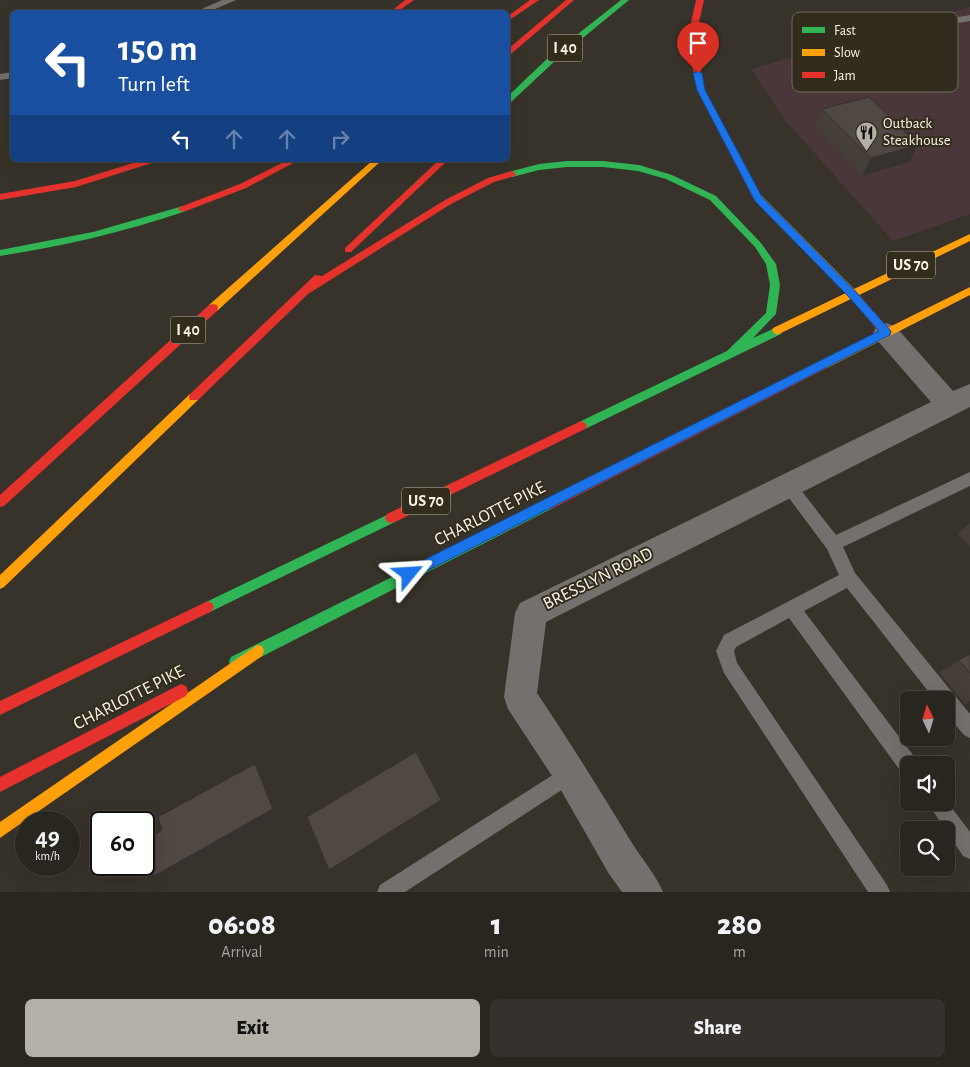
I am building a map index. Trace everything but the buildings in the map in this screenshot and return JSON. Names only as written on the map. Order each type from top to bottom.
[{"type":"main road","points":[[396,10],[410,0]]},
{"type":"main road","points":[[510,18],[535,0]]},
{"type":"main road","name":"I 40","points":[[510,50],[570,0]]},
{"type":"main road","name":"I 40","points":[[510,98],[552,58],[625,0]]},
{"type":"main road","points":[[700,0],[691,40],[701,90],[758,199],[852,294],[886,332]]},
{"type":"main road","points":[[0,197],[76,184],[146,162]]},
{"type":"main road","points":[[0,254],[79,240],[181,211],[265,176],[291,162]]},
{"type":"main road","name":"I 40","points":[[0,502],[376,162]]},
{"type":"main road","points":[[0,583],[305,290],[442,162]]},
{"type":"main road","points":[[305,290],[448,202],[491,180],[539,168],[567,164],[603,164],[638,168],[669,178],[713,198],[758,245],[771,264],[775,285],[771,314],[731,353]]},
{"type":"main road","name":"US 70","points":[[0,708],[970,237]]},
{"type":"main road","name":"CHARLOTTE PIKE","points":[[0,785],[257,651],[970,291]]},
{"type":"main road","points":[[0,831],[257,651]]},
{"type":"street","points":[[886,332],[959,400]]},
{"type":"street","name":"BRESSLYN ROAD","points":[[643,891],[622,862],[570,773],[520,697],[531,613],[959,400]]},
{"type":"lane","points":[[205,10],[231,0]]},
{"type":"lane","points":[[833,544],[970,479]]},
{"type":"lane","points":[[788,485],[833,544],[848,578],[970,729]]},
{"type":"lane","points":[[848,578],[730,641],[726,651],[730,667],[880,892]]},
{"type":"lane","points":[[792,608],[902,756]]},
{"type":"lane","points":[[387,892],[570,773]]},
{"type":"lane","points":[[943,811],[970,849]]},
{"type":"shaded area","points":[[970,7],[970,214],[893,241],[785,120],[751,69],[792,57],[792,92],[958,92],[958,12],[952,12]]},
{"type":"traffic: fast","points":[[510,98],[553,58],[625,0]]},
{"type":"traffic: fast","points":[[512,174],[539,167],[567,164],[603,164],[639,168],[669,177],[713,198],[758,245],[771,264],[775,285],[771,314],[731,353]]},
{"type":"traffic: fast","points":[[0,253],[93,235],[183,209]]},
{"type":"traffic: fast","points":[[581,426],[777,331]]},
{"type":"traffic: fast","points":[[236,662],[549,504]]},
{"type":"traffic: fast","points":[[208,607],[391,518]]},
{"type":"traffic: slow","points":[[213,308],[376,162]]},
{"type":"traffic: slow","points":[[755,194],[852,293]]},
{"type":"traffic: slow","points":[[777,331],[970,237]]},
{"type":"traffic: slow","points":[[823,365],[970,291]]},
{"type":"traffic: slow","points":[[0,583],[194,397]]},
{"type":"traffic: slow","points":[[0,831],[257,651]]},
{"type":"traffic: jam","points":[[396,10],[410,0]]},
{"type":"traffic: jam","points":[[510,18],[535,0]]},
{"type":"traffic: jam","points":[[510,50],[570,0]]},
{"type":"traffic: jam","points":[[700,0],[691,40],[701,90],[755,194]]},
{"type":"traffic: jam","points":[[0,197],[76,184],[146,162]]},
{"type":"traffic: jam","points":[[183,209],[243,186],[291,162]]},
{"type":"traffic: jam","points":[[348,250],[442,162]]},
{"type":"traffic: jam","points":[[305,291],[448,202],[491,180],[512,174]]},
{"type":"traffic: jam","points":[[194,397],[318,278]]},
{"type":"traffic: jam","points":[[852,293],[886,333]]},
{"type":"traffic: jam","points":[[0,502],[213,308]]},
{"type":"traffic: jam","points":[[549,504],[823,365]]},
{"type":"traffic: jam","points":[[391,518],[581,426]]},
{"type":"traffic: jam","points":[[0,708],[208,607]]},
{"type":"traffic: jam","points":[[0,785],[181,691]]},
{"type":"place","name":"Outback Steakhouse","points":[[867,151]]},
{"type":"route","points":[[409,574],[886,332],[852,294],[758,199],[701,90],[698,73]]}]
